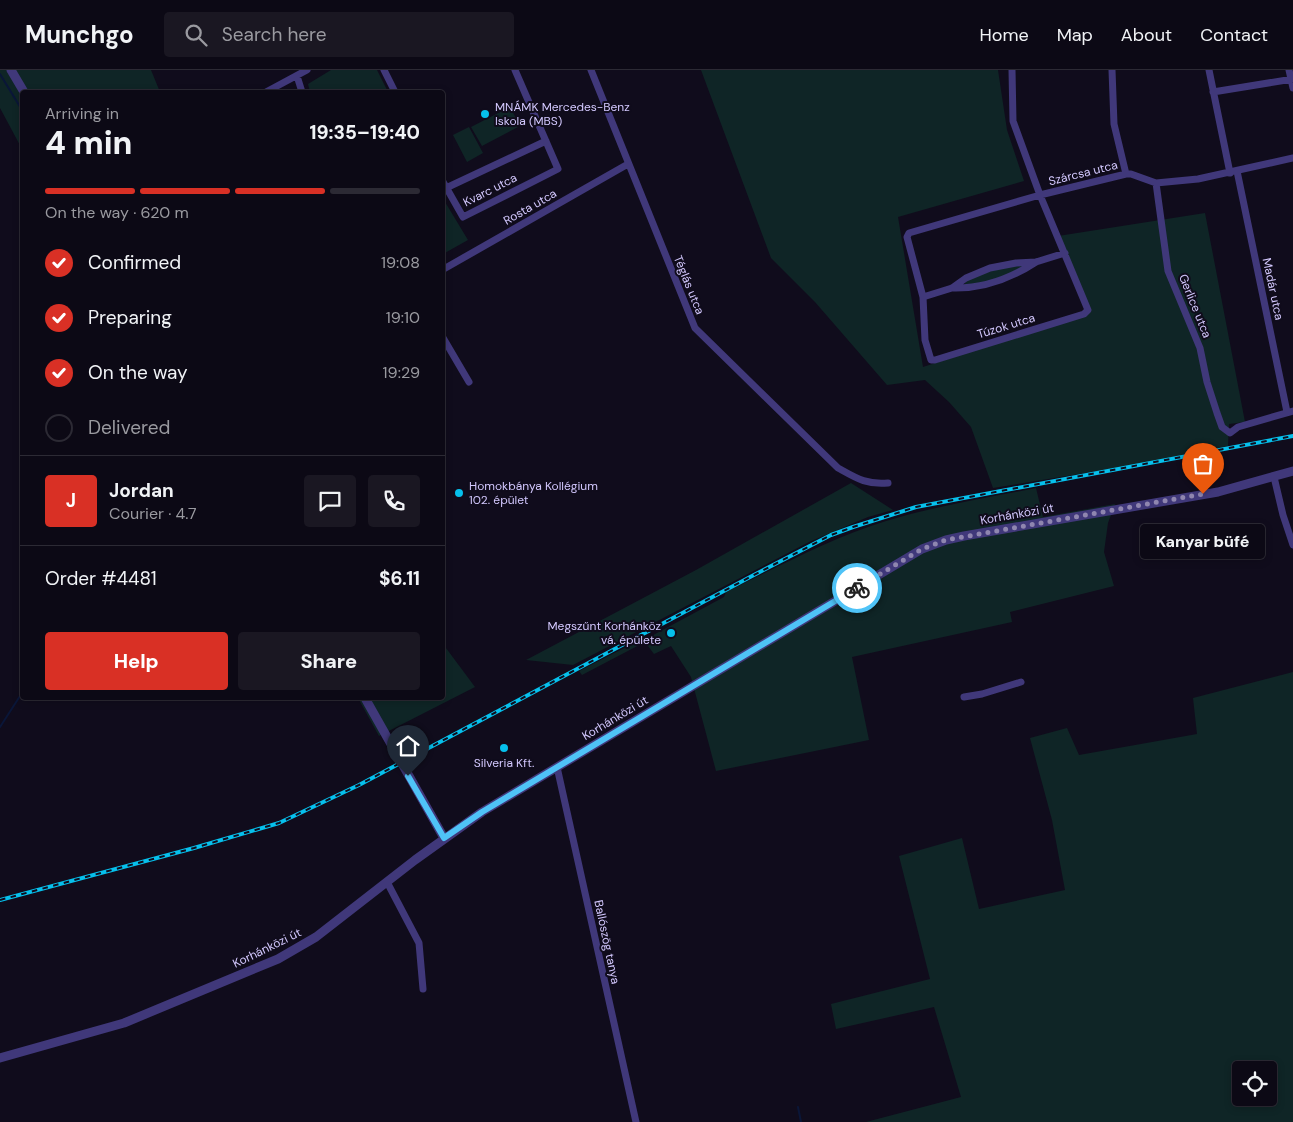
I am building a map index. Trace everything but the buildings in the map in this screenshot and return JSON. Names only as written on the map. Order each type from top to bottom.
[{"type":"street","points":[[11,70],[23,90]]},
{"type":"street","points":[[384,70],[394,90]]},
{"type":"street","points":[[515,70],[546,141]]},
{"type":"street","name":"Téglás utca","points":[[591,70],[695,328],[838,468],[860,481],[876,484],[888,483]]},
{"type":"street","name":"Túzok utca","points":[[909,233],[907,237],[923,296],[925,340],[931,360],[1084,314],[1088,310],[1040,195],[1013,121],[1012,70]]},
{"type":"street","points":[[1112,70],[1114,124],[1126,174]]},
{"type":"street","name":"Madár utca","points":[[1209,70],[1290,411]]},
{"type":"street","points":[[1289,70],[1293,88]]},
{"type":"street","points":[[270,90],[301,72],[302,90]]},
{"type":"street","points":[[1214,92],[1292,80]]},
{"type":"street","name":"Kvarc utca","points":[[546,141],[558,169],[462,217],[446,188],[546,141]]},
{"type":"street","name":"Szárcsa utca","points":[[909,233],[1040,195],[1126,174],[1156,183],[1198,179],[1293,158]]},
{"type":"street","name":"Rosta utca","points":[[445,268],[628,164]]},
{"type":"street","name":"Gerlice utca","points":[[1156,183],[1168,270],[1200,348],[1222,426],[1230,433],[1238,427],[1290,411]]},
{"type":"street","points":[[952,288],[966,278],[990,268],[1016,263],[1036,262],[1065,254]]},
{"type":"street","points":[[923,296],[952,288],[966,289],[994,284],[1020,273],[1036,262]]},
{"type":"street","points":[[445,341],[469,382]]},
{"type":"street","name":"Korhánközi út","points":[[0,1058],[124,1023],[278,959],[316,937],[444,838],[482,812],[928,546],[964,536],[1218,492],[1293,471]]},
{"type":"street","points":[[1274,477],[1283,515],[1293,545]]},
{"type":"street","points":[[964,697],[982,694],[1021,682]]},
{"type":"street","points":[[366,700],[444,838]]},
{"type":"street","name":"Ballószög tanya","points":[[557,767],[636,1122]]},
{"type":"street","points":[[387,882],[420,943],[423,989]]},
{"type":"green space","points":[[0,70],[151,70],[159,90],[20,90],[20,145],[0,108]]},
{"type":"green space","points":[[331,70],[377,70],[387,90],[310,90],[308,84]]},
{"type":"green space","points":[[701,70],[998,70],[1007,130],[1024,181],[898,217],[923,367],[1086,314],[1058,236],[1205,213],[1245,422],[1229,424],[1228,446],[1122,467],[993,488],[971,427],[949,402],[925,380],[887,385],[815,302],[771,258]]},
{"type":"green space","points":[[510,107],[520,126],[482,146],[471,127]]},
{"type":"green space","points":[[469,127],[483,153],[467,162],[453,135]]},
{"type":"green space","points":[[445,202],[468,240],[445,253]]},
{"type":"green space","points":[[1020,265],[1023,266],[1022,268],[989,282],[964,285],[981,274]]},
{"type":"green space","points":[[851,483],[893,510],[868,517],[809,542],[573,665],[526,660],[696,570]]},
{"type":"green space","points":[[1036,488],[1043,517],[1115,504],[1108,523],[1104,552],[1114,586],[1010,612],[1012,622],[852,657],[869,740],[716,771],[691,677],[671,646],[654,654],[645,642],[582,675],[579,671],[640,640],[644,640],[724,597],[726,592],[845,536],[886,521],[923,511]]},
{"type":"green space","points":[[445,647],[475,687],[379,736],[359,700],[445,700]]},
{"type":"green space","points":[[1293,672],[1293,1122],[866,1122],[961,1097],[934,1007],[836,1029],[831,1004],[930,979],[899,856],[962,838],[979,909],[1065,890],[1052,820],[1030,738],[1067,728],[1079,755],[1197,734],[1193,698]]},
{"type":"waterway","points":[[0,74],[20,107]]},
{"type":"waterway","points":[[0,727],[20,696]]},
{"type":"waterway","points":[[798,1107],[801,1122]]},
{"type":"railway","points":[[0,900],[279,823],[359,785],[831,535],[853,527],[916,507],[1293,436]]},
{"type":"way so far","points":[[857,588],[922,549],[938,542],[983,532],[1203,494]]},
{"type":"place","name":"MNÁMK Mercedes-Benz Iskola (MBS)","points":[[485,114]]},
{"type":"place","name":"Homokbánya Kollégium 102. épület","points":[[459,493]]},
{"type":"place","name":"Kanyar büfé","points":[[1203,494]]},
{"type":"place","name":"Megszűnt Korhánköz vá. épülete","points":[[671,633]]},
{"type":"place","name":"Silveria Kft.","points":[[504,748]]},
{"type":"route","points":[[408,776],[444,838],[482,812],[857,588]]}]
